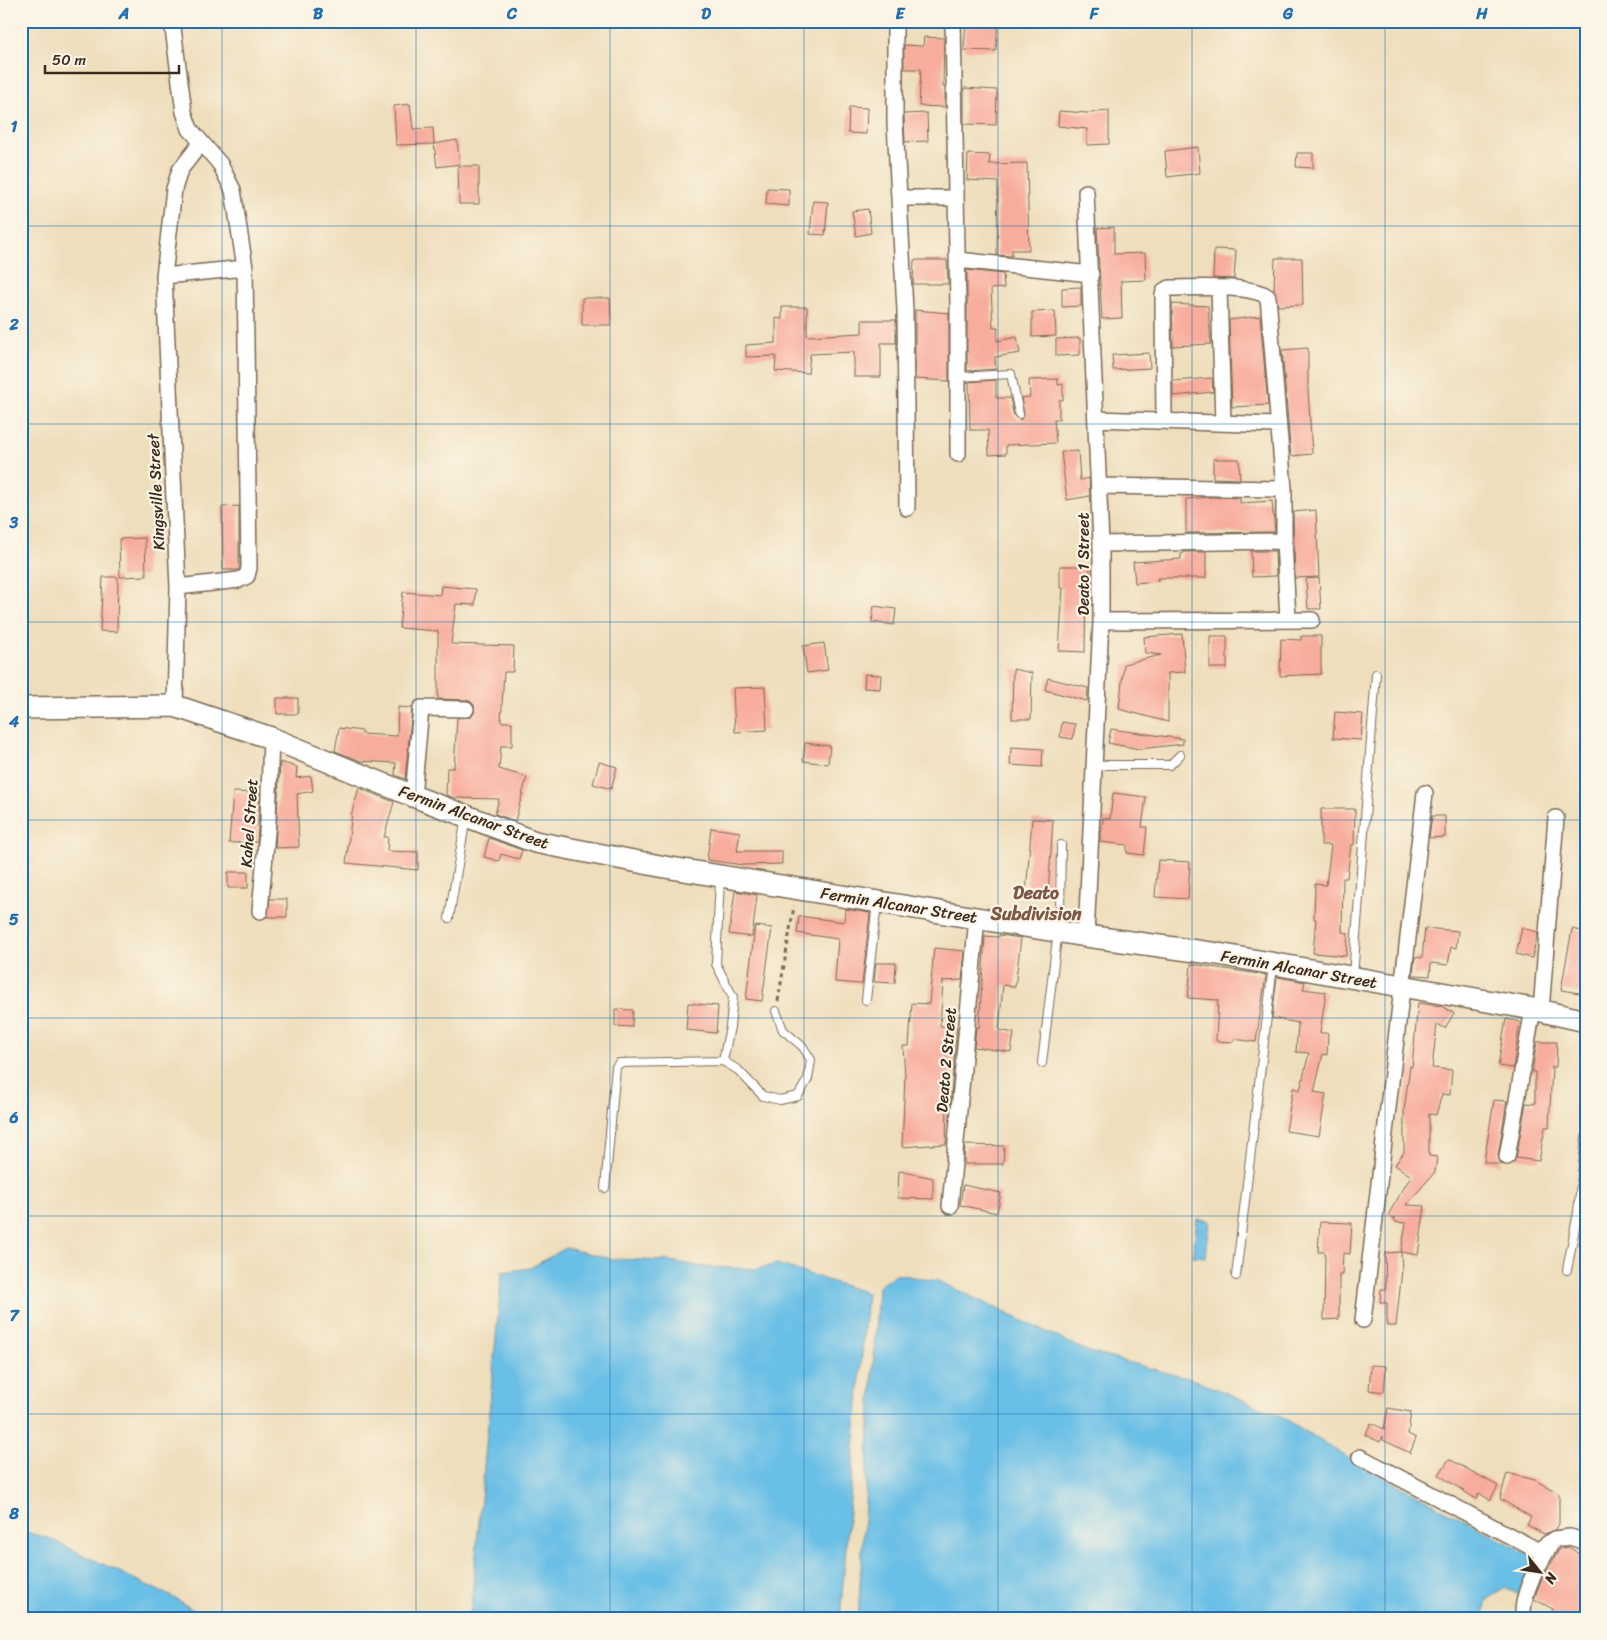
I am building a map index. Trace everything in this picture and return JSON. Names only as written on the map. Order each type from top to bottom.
[{"type":"main road","name":"Fermin Alcanar Street","points":[[21,708],[175,706],[271,738],[413,796],[535,842],[1086,936],[1218,954],[1353,977],[1402,988],[1537,1010],[1586,1021]]},
{"type":"street","points":[[172,21],[184,112],[190,129],[220,164],[233,190],[246,268],[249,568],[247,576],[239,580],[178,587]]},
{"type":"street","points":[[895,21],[895,123],[905,310],[907,508]]},
{"type":"street","points":[[953,21],[955,198],[958,260],[958,454]]},
{"type":"street","name":"Kingsville Street","points":[[175,706],[178,587],[164,276],[174,189],[180,170],[201,142]]},
{"type":"street","name":"Deato 1 Street","points":[[1086,192],[1091,274],[1101,544],[1101,620],[1086,936]]},
{"type":"street","points":[[899,198],[955,198]]},
{"type":"street","points":[[958,260],[1091,274]]},
{"type":"street","points":[[164,276],[246,268]]},
{"type":"street","points":[[1164,420],[1163,294],[1165,290],[1170,288],[1219,288],[1262,293],[1268,297],[1270,304],[1277,424],[1284,489],[1284,541],[1288,620]]},
{"type":"street","points":[[1219,288],[1223,422]]},
{"type":"street","points":[[1096,419],[1277,424]]},
{"type":"street","points":[[1100,486],[1284,489]]},
{"type":"street","points":[[1101,544],[1284,541]]},
{"type":"street","points":[[1101,620],[1312,620]]},
{"type":"street","points":[[413,796],[421,708],[466,710]]},
{"type":"street","name":"Kahel Street","points":[[260,911],[268,821],[271,738]]},
{"type":"street","points":[[1363,1320],[1425,793]]},
{"type":"street","points":[[1507,1158],[1537,1010],[1556,818]]},
{"type":"street","name":"Deato 2 Street","points":[[950,1206],[977,918]]},
{"type":"street","points":[[1360,1457],[1535,1549],[1540,1549],[1554,1539],[1570,1538],[1586,1542]]},
{"type":"street","points":[[1523,1619],[1522,1605],[1531,1581],[1554,1539]]},
{"type":"lane","points":[[958,377],[1011,374],[1019,414]]},
{"type":"lane","points":[[1353,977],[1376,674]]},
{"type":"lane","points":[[1094,768],[1106,765],[1170,765],[1180,755]]},
{"type":"lane","points":[[449,918],[466,815]]},
{"type":"lane","points":[[1042,1063],[1058,931],[1061,845]]},
{"type":"lane","points":[[721,875],[716,964],[733,996],[730,1027],[723,1061]]},
{"type":"lane","points":[[866,1000],[877,901]]},
{"type":"lane","points":[[1236,1276],[1273,964]]},
{"type":"lane","points":[[605,1188],[616,1066],[619,1063],[723,1061],[738,1070],[763,1096],[780,1100],[798,1096],[808,1080],[811,1060],[803,1047],[783,1030],[776,1011]]},
{"type":"lane","points":[[1567,1270],[1578,1212],[1586,1137]]},
{"type":"path","points":[[776,1011],[797,888]]},
{"type":"water","points":[[1197,1219],[1210,1221],[1206,1257],[1193,1256]]},
{"type":"water","points":[[566,1248],[612,1259],[669,1261],[704,1267],[756,1269],[777,1264],[867,1293],[840,1619],[470,1619],[502,1272],[530,1268]]},
{"type":"water","points":[[895,1274],[938,1281],[1089,1352],[1198,1381],[1281,1416],[1348,1458],[1537,1559],[1521,1596],[1505,1588],[1487,1600],[1483,1619],[858,1619],[878,1287]]},
{"type":"water","points":[[21,1531],[48,1538],[176,1599],[207,1619],[21,1619]]},
{"type":"building","points":[[966,21],[998,21],[996,51],[964,50]]},
{"type":"building","points":[[924,37],[944,38],[943,87],[945,87],[945,107],[919,106],[921,69],[904,69],[904,45],[923,46]]},
{"type":"building","points":[[964,88],[997,90],[996,125],[964,124]]},
{"type":"building","points":[[410,104],[413,129],[433,128],[434,144],[396,145],[394,106]]},
{"type":"building","points":[[849,107],[867,108],[866,134],[848,133]]},
{"type":"building","points":[[1059,111],[1087,113],[1109,111],[1109,144],[1087,145],[1087,129],[1058,126]]},
{"type":"building","points":[[927,113],[928,141],[905,142],[904,114]]},
{"type":"building","points":[[457,140],[460,164],[437,167],[434,144]]},
{"type":"building","points":[[1198,147],[1200,173],[1167,177],[1165,151]]},
{"type":"building","points":[[1297,153],[1313,153],[1313,168],[1296,167]]},
{"type":"building","points":[[968,154],[990,155],[989,164],[1027,163],[1029,250],[1012,250],[1012,256],[997,255],[998,182],[967,180]]},
{"type":"building","points":[[458,166],[479,166],[479,204],[459,204]]},
{"type":"building","points":[[767,188],[789,189],[789,206],[766,204]]},
{"type":"building","points":[[813,201],[828,202],[825,235],[810,234]]},
{"type":"building","points":[[868,209],[871,233],[856,236],[852,211]]},
{"type":"building","points":[[1114,227],[1114,254],[1145,253],[1146,280],[1121,281],[1122,318],[1102,319],[1097,228]]},
{"type":"building","points":[[1214,249],[1236,250],[1234,279],[1213,278]]},
{"type":"building","points":[[1275,258],[1302,258],[1303,305],[1278,306],[1274,290]]},
{"type":"building","points":[[914,260],[947,260],[948,284],[913,284]]},
{"type":"building","points":[[967,270],[1003,274],[1004,288],[991,289],[993,327],[998,327],[997,341],[1017,337],[1020,353],[995,357],[996,369],[967,371]]},
{"type":"building","points":[[1081,287],[1081,306],[1062,307],[1062,288]]},
{"type":"building","points":[[582,298],[610,298],[611,325],[582,325]]},
{"type":"building","points":[[1172,304],[1208,306],[1211,344],[1173,346]]},
{"type":"building","points":[[782,307],[807,307],[807,336],[862,333],[862,320],[896,320],[896,343],[881,343],[881,377],[854,377],[854,352],[810,354],[808,373],[775,371],[776,356],[746,357],[746,345],[776,343],[776,318],[782,319]]},
{"type":"building","points":[[915,310],[949,313],[949,381],[915,379]]},
{"type":"building","points":[[1055,311],[1056,336],[1032,337],[1032,312]]},
{"type":"building","points":[[1260,316],[1268,405],[1232,407],[1229,320]]},
{"type":"building","points":[[1080,338],[1080,355],[1056,356],[1056,339]]},
{"type":"building","points":[[1308,348],[1308,390],[1312,454],[1291,456],[1282,350]]},
{"type":"building","points":[[1149,353],[1150,368],[1113,370],[1112,355]]},
{"type":"building","points":[[1212,378],[1213,392],[1173,396],[1173,381]]},
{"type":"building","points":[[1058,379],[1058,385],[1063,384],[1063,400],[1059,400],[1059,419],[1054,419],[1056,443],[1006,445],[1006,454],[989,455],[988,430],[970,430],[969,383],[967,382],[996,380],[996,398],[1010,398],[1014,416],[1020,420],[1024,415],[1021,398],[1030,397],[1029,380]]},
{"type":"building","points":[[1078,451],[1080,480],[1089,478],[1090,496],[1067,500],[1061,452]]},
{"type":"building","points":[[1213,459],[1239,459],[1240,479],[1213,478]]},
{"type":"building","points":[[1240,498],[1240,503],[1272,501],[1275,532],[1186,533],[1186,499]]},
{"type":"building","points":[[239,506],[239,570],[223,570],[222,507]]},
{"type":"building","points":[[1316,510],[1319,577],[1295,578],[1293,512]]},
{"type":"building","points":[[145,538],[146,576],[120,577],[119,539]]},
{"type":"building","points":[[1251,551],[1275,551],[1276,576],[1252,577]]},
{"type":"building","points":[[1186,552],[1206,552],[1206,578],[1157,578],[1158,581],[1135,583],[1133,562],[1181,559],[1181,554]]},
{"type":"building","points":[[1060,566],[1090,566],[1089,588],[1086,588],[1085,652],[1059,651],[1063,588],[1060,588]]},
{"type":"building","points":[[103,577],[118,577],[117,632],[100,631]]},
{"type":"building","points":[[1319,578],[1321,609],[1308,609],[1306,579]]},
{"type":"building","points":[[441,586],[476,589],[475,605],[456,604],[451,644],[514,646],[513,672],[504,672],[501,722],[512,722],[512,746],[501,746],[499,769],[527,777],[515,821],[495,814],[499,799],[455,798],[446,795],[447,768],[454,768],[457,718],[471,717],[474,713],[474,705],[467,700],[438,699],[438,631],[399,628],[403,592],[440,595]]},
{"type":"building","points":[[874,606],[896,609],[894,625],[872,622]]},
{"type":"building","points":[[1182,634],[1185,672],[1168,673],[1168,722],[1119,709],[1124,664],[1161,655],[1145,653],[1144,637]]},
{"type":"building","points":[[1210,636],[1227,636],[1227,668],[1210,668]]},
{"type":"building","points":[[1301,636],[1321,636],[1321,674],[1280,676],[1281,639],[1301,640]]},
{"type":"building","points":[[824,643],[828,670],[807,673],[803,646]]},
{"type":"building","points":[[1013,669],[1032,673],[1031,719],[1012,719]]},
{"type":"building","points":[[865,674],[881,675],[880,689],[864,688]]},
{"type":"building","points":[[1048,678],[1088,688],[1087,701],[1045,690]]},
{"type":"building","points":[[765,687],[767,730],[735,732],[733,688]]},
{"type":"building","points":[[277,698],[298,698],[298,714],[277,714]]},
{"type":"building","points":[[398,707],[412,708],[405,779],[395,775],[396,763],[361,761],[335,751],[339,728],[362,731],[362,734],[397,736]]},
{"type":"building","points":[[1335,712],[1363,714],[1361,740],[1333,738]]},
{"type":"building","points":[[1062,722],[1075,724],[1073,739],[1060,737]]},
{"type":"building","points":[[1111,729],[1183,739],[1183,744],[1139,749],[1108,743]]},
{"type":"building","points":[[805,743],[830,746],[828,764],[803,761]]},
{"type":"building","points":[[1011,747],[1043,749],[1042,767],[1010,765]]},
{"type":"building","points":[[280,762],[297,767],[296,778],[311,776],[313,791],[297,794],[299,847],[275,848]]},
{"type":"building","points":[[599,762],[617,767],[611,789],[593,784]]},
{"type":"building","points":[[359,788],[394,802],[384,837],[388,837],[387,851],[418,852],[418,870],[346,863],[352,812]]},
{"type":"building","points":[[233,792],[260,793],[257,842],[229,843]]},
{"type":"building","points":[[1113,793],[1146,797],[1142,827],[1147,827],[1144,855],[1127,853],[1127,845],[1100,842],[1103,818],[1110,819]]},
{"type":"building","points":[[1321,809],[1355,809],[1354,845],[1351,845],[1347,878],[1343,878],[1342,932],[1348,933],[1346,956],[1313,953],[1316,919],[1314,919],[1315,884],[1326,885],[1331,845],[1321,845]]},
{"type":"building","points":[[1432,816],[1445,816],[1445,837],[1429,838]]},
{"type":"building","points":[[1032,819],[1053,820],[1048,895],[1026,893]]},
{"type":"building","points":[[711,828],[740,832],[737,851],[782,851],[782,864],[743,865],[707,860]]},
{"type":"building","points":[[489,838],[522,850],[519,859],[501,854],[499,861],[484,857]]},
{"type":"building","points":[[1158,860],[1190,862],[1188,899],[1155,897]]},
{"type":"building","points":[[228,872],[248,872],[248,888],[228,888]]},
{"type":"building","points":[[735,891],[757,895],[752,937],[729,934]]},
{"type":"building","points":[[270,899],[287,899],[287,917],[267,917]]},
{"type":"building","points":[[845,909],[870,913],[862,984],[835,982],[838,939],[797,933],[799,916],[844,922]]},
{"type":"building","points":[[755,926],[772,928],[762,1001],[746,999]]},
{"type":"building","points":[[1425,928],[1458,931],[1456,948],[1451,947],[1448,965],[1431,963],[1430,976],[1413,975],[1415,957],[1422,958]]},
{"type":"building","points":[[1522,928],[1538,932],[1532,958],[1516,954]]},
{"type":"building","points":[[1572,929],[1586,932],[1586,994],[1561,990]]},
{"type":"building","points":[[999,935],[1021,938],[1015,987],[1003,985],[999,1030],[1014,1033],[1011,1052],[974,1047],[976,1027],[979,1028],[985,936],[999,937]]},
{"type":"building","points":[[934,948],[965,951],[962,980],[943,981],[940,1026],[957,1026],[950,1105],[947,1106],[946,1144],[902,1147],[905,1076],[903,1046],[909,1046],[912,1003],[929,1004]]},
{"type":"building","points":[[876,963],[896,963],[895,983],[874,982]]},
{"type":"building","points":[[1191,964],[1266,975],[1256,1042],[1234,1039],[1233,1042],[1216,1041],[1218,1000],[1188,998]]},
{"type":"building","points":[[1277,977],[1305,982],[1303,989],[1326,992],[1320,1033],[1328,1033],[1327,1055],[1323,1054],[1314,1092],[1326,1094],[1319,1136],[1286,1131],[1293,1088],[1300,1090],[1309,1053],[1296,1052],[1298,1023],[1272,1018]]},
{"type":"building","points":[[688,1003],[718,1006],[716,1033],[686,1030]]},
{"type":"building","points":[[1418,1003],[1441,1006],[1454,1013],[1445,1028],[1437,1024],[1432,1068],[1452,1070],[1450,1095],[1442,1094],[1436,1115],[1429,1114],[1429,1156],[1437,1157],[1435,1172],[1406,1205],[1425,1206],[1418,1255],[1401,1252],[1406,1223],[1395,1222],[1395,1217],[1394,1219],[1388,1215],[1411,1176],[1395,1165],[1404,1152],[1404,1111],[1410,1066],[1412,1067]]},
{"type":"building","points":[[615,1009],[633,1010],[632,1027],[615,1026]]},
{"type":"building","points":[[1506,1019],[1520,1022],[1513,1068],[1498,1066]]},
{"type":"building","points":[[1537,1042],[1557,1042],[1556,1067],[1552,1067],[1549,1127],[1545,1127],[1539,1161],[1516,1158],[1526,1103],[1535,1104],[1535,1072],[1532,1072]]},
{"type":"building","points":[[1494,1100],[1507,1101],[1498,1155],[1501,1165],[1484,1162]]},
{"type":"building","points":[[965,1145],[1004,1146],[1003,1164],[964,1164]]},
{"type":"building","points":[[899,1171],[933,1178],[933,1199],[898,1198]]},
{"type":"building","points":[[963,1185],[1001,1193],[997,1213],[960,1205]]},
{"type":"building","points":[[1320,1222],[1352,1223],[1350,1254],[1343,1253],[1342,1275],[1339,1275],[1339,1319],[1324,1320],[1325,1252],[1318,1252]]},
{"type":"building","points":[[1401,1252],[1402,1270],[1396,1326],[1387,1326],[1387,1303],[1380,1302],[1381,1289],[1386,1289],[1385,1253]]},
{"type":"building","points":[[1371,1365],[1386,1366],[1384,1392],[1369,1390]]},
{"type":"building","points":[[1388,1408],[1411,1412],[1408,1434],[1416,1438],[1410,1453],[1383,1440],[1383,1436],[1380,1442],[1365,1435],[1371,1423],[1384,1429]]},
{"type":"building","points":[[1449,1459],[1498,1486],[1490,1500],[1479,1493],[1476,1499],[1439,1475]]},
{"type":"building","points":[[1507,1473],[1535,1480],[1559,1494],[1559,1524],[1556,1529],[1544,1534],[1527,1525],[1531,1517],[1500,1499]]},
{"type":"building","points":[[1569,1547],[1586,1558],[1586,1619],[1548,1619],[1553,1609],[1534,1599],[1541,1581],[1560,1548]]},
{"type":"district","name":"Deato Subdivision","points":[[1036,903]]}]
